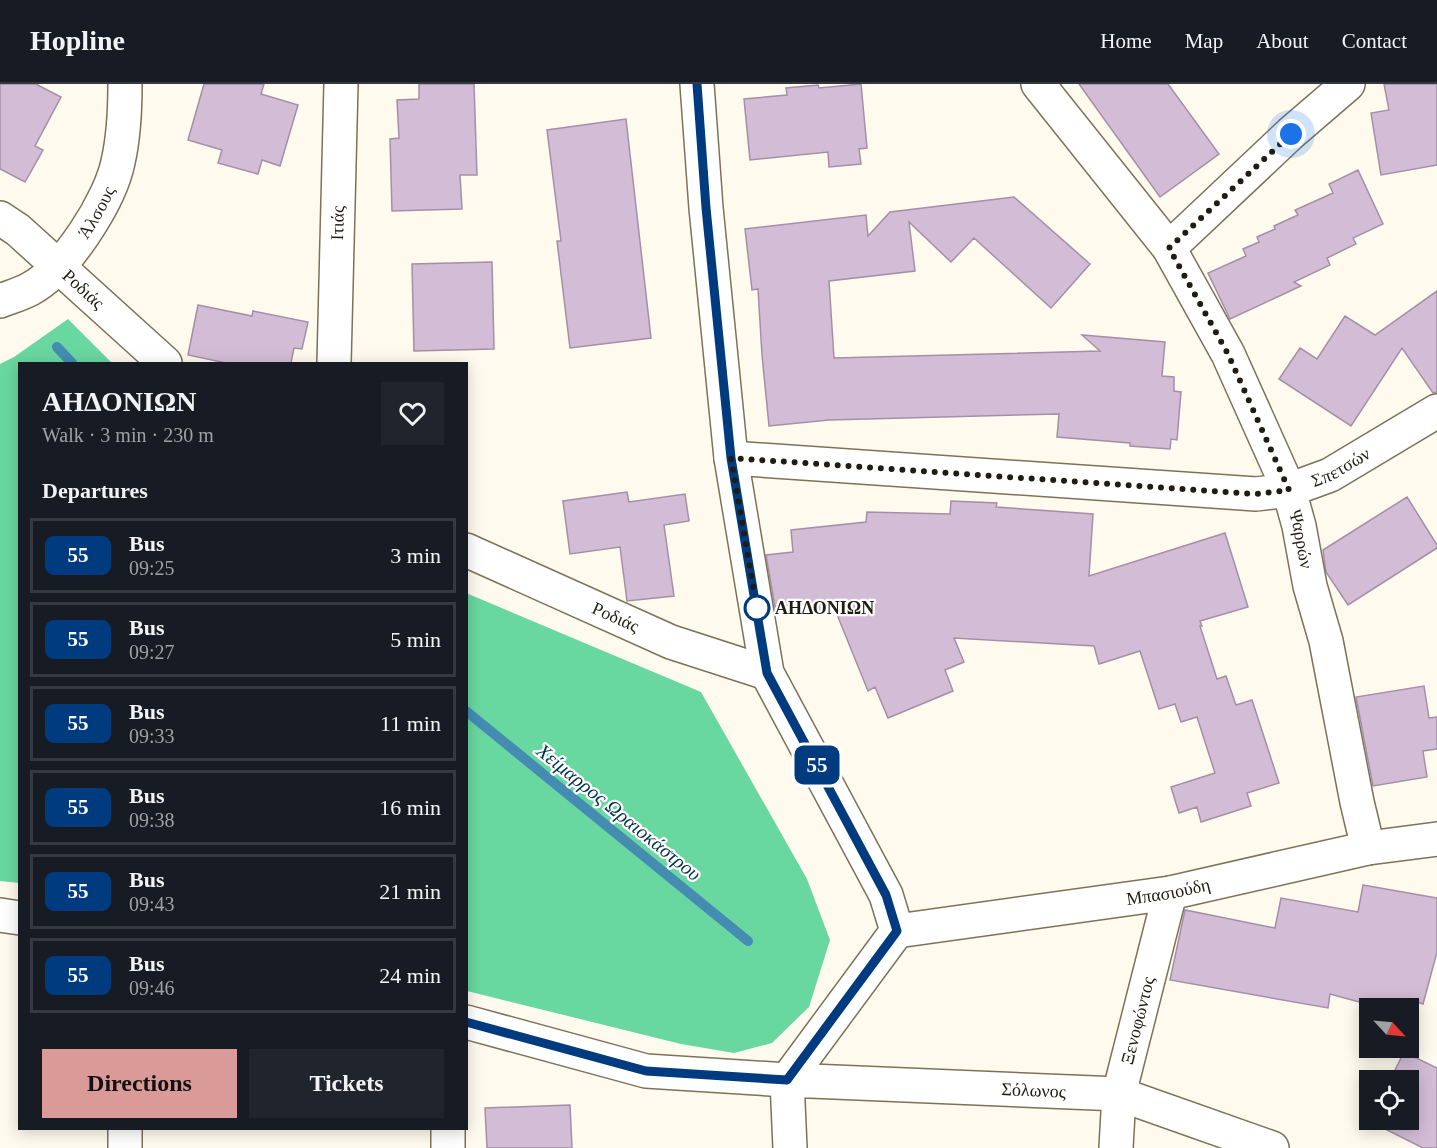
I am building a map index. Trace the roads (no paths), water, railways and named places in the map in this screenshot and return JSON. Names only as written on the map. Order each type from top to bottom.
[{"type":"street","name":"Άλσους","points":[[0,301],[31,288],[58,267],[102,205],[118,164],[124,123],[125,84]]},
{"type":"street","name":"Ιτιάς","points":[[334,362],[341,84]]},
{"type":"street","points":[[697,84],[706,208],[731,458],[767,673],[886,895],[897,931],[787,1080],[790,1148]]},
{"type":"street","name":"Ψαρρών","points":[[1038,84],[1169,248],[1228,354],[1289,490],[1299,526],[1310,586],[1326,641],[1368,848]]},
{"type":"street","points":[[1169,248],[1348,84]]},
{"type":"street","name":"Ροδιάς","points":[[0,218],[18,230],[164,362]]},
{"type":"street","name":"Σπετσών","points":[[731,458],[1256,494],[1289,490],[1330,476],[1437,411]]},
{"type":"street","name":"Ροδιάς","points":[[468,551],[671,642],[767,673]]},
{"type":"street","name":"Μπασιούδη","points":[[897,931],[1170,892],[1368,848],[1437,839]]},
{"type":"street","name":"Ξενοφώντος","points":[[1116,1148],[1119,1094],[1170,892]]},
{"type":"street","points":[[0,915],[18,918]]},
{"type":"street","points":[[468,1023],[646,1071],[787,1080]]},
{"type":"street","name":"Σόλωνος","points":[[787,1080],[1119,1094],[1272,1148]]},
{"type":"street","points":[[125,1130],[125,1148]]},
{"type":"street","points":[[448,1130],[448,1148]]},
{"type":"waterway","name":"Χείμαρρος Ωραιοκάστρου","points":[[57,347],[71,362]]},
{"type":"waterway","name":"Χείμαρρος Ωραιοκάστρου","points":[[468,713],[748,941]]},
{"type":"place","name":"ΑΗΔΟΝΙΩΝ","points":[[757,608]]}]
